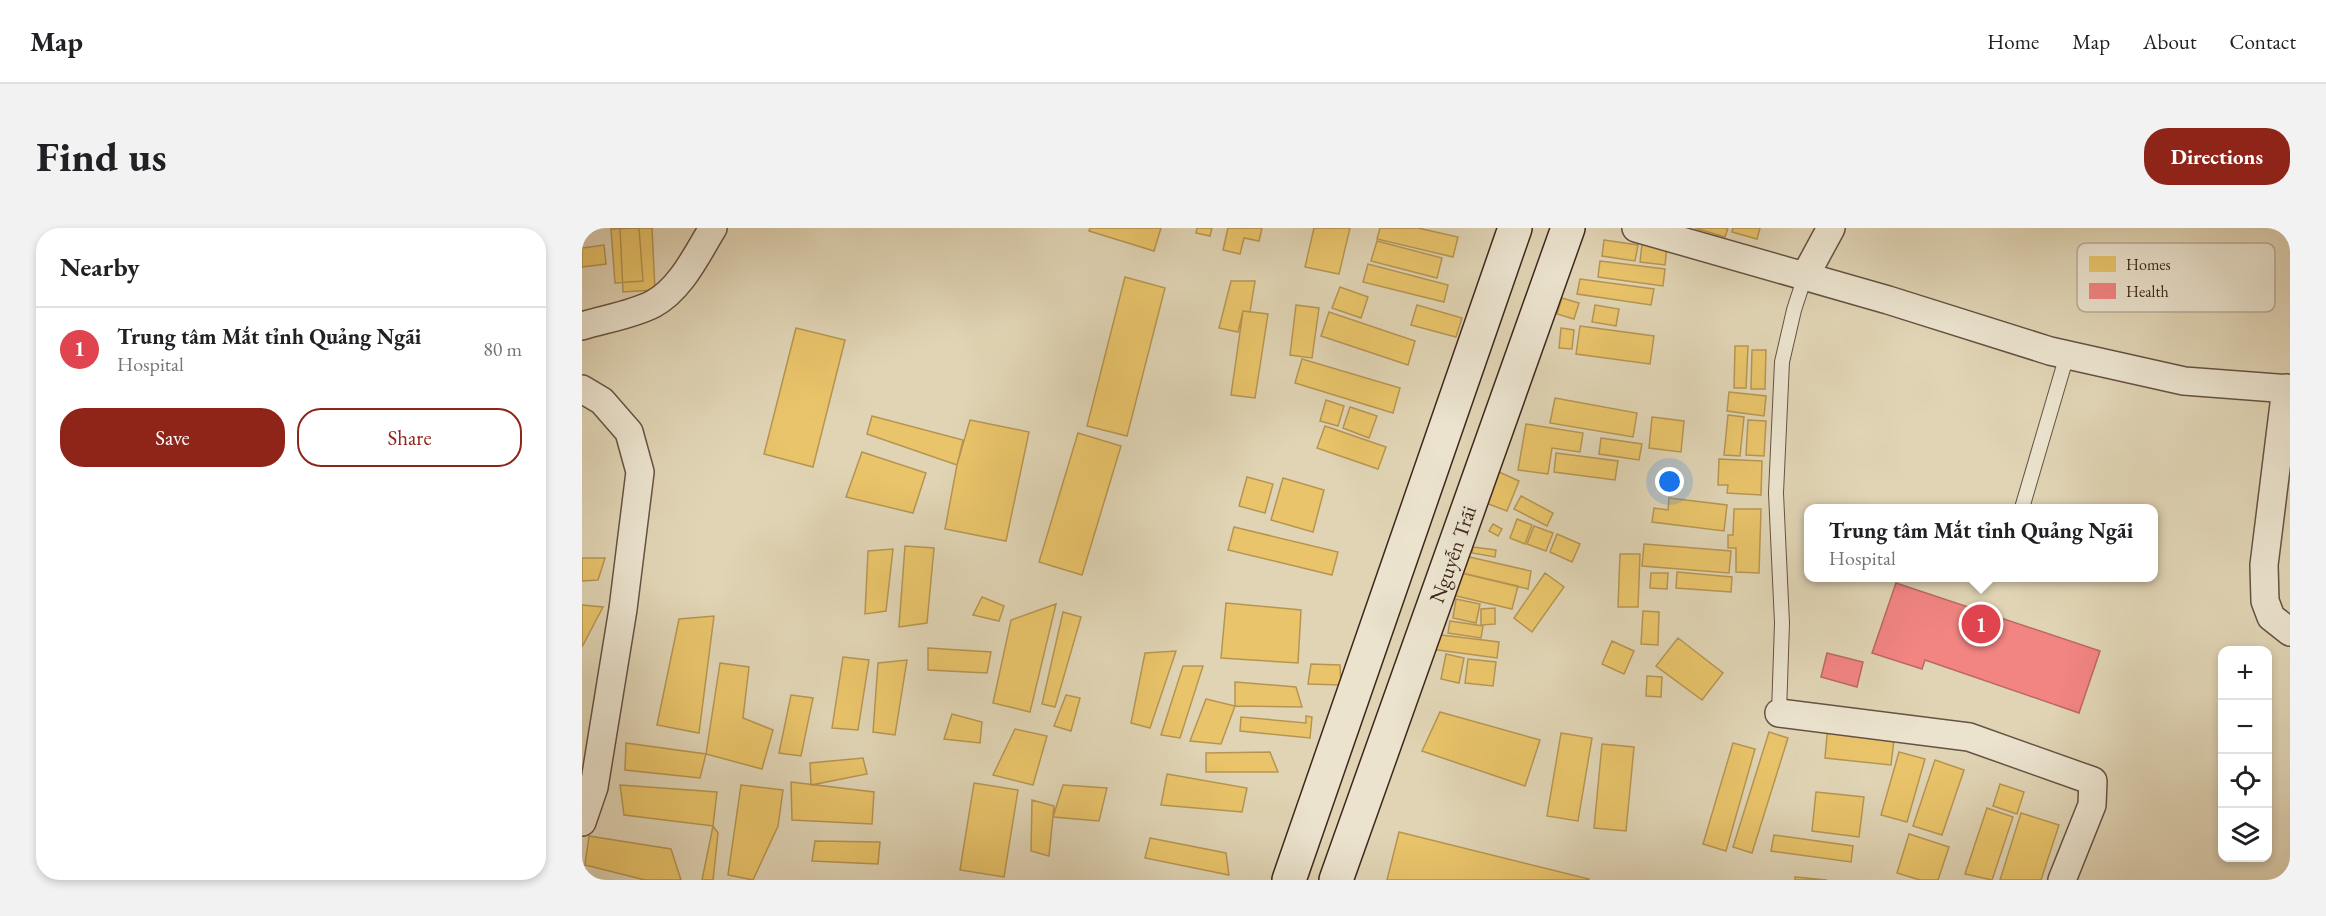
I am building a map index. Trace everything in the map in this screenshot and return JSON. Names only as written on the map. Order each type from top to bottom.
[{"type":"main road","points":[[1289,880],[1515,228]]},
{"type":"main road","name":"Nguyễn Trãi","points":[[1336,880],[1568,228]]},
{"type":"street","points":[[582,326],[653,304],[684,275],[713,228]]},
{"type":"street","points":[[1636,228],[2067,355],[2184,381],[2288,388],[2264,565],[2265,601],[2271,617],[2281,628],[2290,632]]},
{"type":"street","points":[[1805,276],[1831,228]]},
{"type":"street","points":[[582,389],[602,401],[629,432],[640,472],[622,620],[594,787],[582,822]]},
{"type":"street","points":[[1779,713],[1969,737],[2093,781],[2092,805],[2062,880]]},
{"type":"lane","points":[[1779,713],[1782,623],[1776,494],[1782,362],[1794,310],[1805,276]]},
{"type":"lane","points":[[2023,504],[2067,355]]},
{"type":"building: Homes","points":[[620,228],[652,228],[655,290],[623,292]]},
{"type":"building: Homes","points":[[639,228],[643,281],[615,283],[611,229]]},
{"type":"building: Homes","points":[[1090,228],[1161,228],[1154,251],[1089,231]]},
{"type":"building: Homes","points":[[1197,228],[1212,228],[1210,236],[1196,233]]},
{"type":"building: Homes","points":[[1228,228],[1262,228],[1259,241],[1244,238],[1240,254],[1223,250]]},
{"type":"building: Homes","points":[[1314,228],[1350,228],[1339,274],[1305,267]]},
{"type":"building: Homes","points":[[1380,228],[1418,228],[1458,237],[1453,257],[1377,239]]},
{"type":"building: Homes","points":[[1695,228],[1728,228],[1725,237]]},
{"type":"building: Homes","points":[[1733,228],[1760,228],[1757,239],[1732,232]]},
{"type":"building: Homes","points":[[1604,240],[1638,245],[1635,261],[1602,256]]},
{"type":"building: Homes","points":[[1377,241],[1442,258],[1437,278],[1371,261]]},
{"type":"building: Homes","points":[[1642,244],[1667,247],[1665,265],[1640,262]]},
{"type":"building: Homes","points":[[604,245],[606,264],[582,267],[582,248]]},
{"type":"building: Homes","points":[[1600,261],[1665,269],[1663,286],[1598,277]]},
{"type":"building: Homes","points":[[1368,264],[1448,285],[1444,302],[1363,282]]},
{"type":"building: Homes","points":[[1125,277],[1165,288],[1127,436],[1087,426]]},
{"type":"building: Homes","points":[[1580,279],[1654,289],[1651,305],[1577,294]]},
{"type":"building: Homes","points":[[1231,281],[1255,281],[1250,312],[1243,311],[1238,332],[1219,328]]},
{"type":"building: Homes","points":[[1340,287],[1368,297],[1361,318],[1332,308]]},
{"type":"building: Homes","points":[[1562,298],[1579,303],[1574,319],[1557,314]]},
{"type":"building: Homes","points":[[1296,305],[1319,308],[1312,358],[1290,355]]},
{"type":"building: Homes","points":[[1417,305],[1462,318],[1456,337],[1411,325]]},
{"type":"building: Homes","points":[[1595,305],[1619,309],[1616,326],[1592,322]]},
{"type":"building: Homes","points":[[1243,311],[1268,314],[1255,398],[1231,395]]},
{"type":"building: Homes","points":[[1329,312],[1415,341],[1408,365],[1321,336]]},
{"type":"building: Homes","points":[[1580,326],[1654,336],[1650,364],[1576,354]]},
{"type":"building: Homes","points":[[796,328],[845,340],[813,467],[764,454]]},
{"type":"building: Homes","points":[[1561,328],[1574,330],[1572,349],[1559,348]]},
{"type":"building: Homes","points":[[1735,346],[1748,346],[1746,388],[1734,388]]},
{"type":"building: Homes","points":[[1752,350],[1766,350],[1765,389],[1751,389]]},
{"type":"building: Homes","points":[[1302,359],[1400,388],[1393,413],[1295,383]]},
{"type":"building: Homes","points":[[1729,392],[1766,396],[1764,416],[1727,411]]},
{"type":"building: Homes","points":[[1555,398],[1637,413],[1633,437],[1550,423]]},
{"type":"building: Homes","points":[[1326,400],[1344,406],[1338,426],[1320,421]]},
{"type":"building: Homes","points":[[1350,407],[1377,416],[1369,438],[1343,428]]},
{"type":"building: Homes","points":[[1728,415],[1744,417],[1740,456],[1724,455]]},
{"type":"building: Homes","points":[[872,416],[963,440],[957,465],[867,434]]},
{"type":"building: Homes","points":[[1652,417],[1684,421],[1681,452],[1649,448]]},
{"type":"building: Homes","points":[[970,420],[1029,432],[1006,541],[945,529],[957,465]]},
{"type":"building: Homes","points":[[1748,420],[1766,421],[1764,456],[1746,455]]},
{"type":"building: Homes","points":[[1526,424],[1583,433],[1580,452],[1552,448],[1548,474],[1518,470]]},
{"type":"building: Homes","points":[[1325,426],[1386,447],[1378,469],[1317,448]]},
{"type":"building: Homes","points":[[1078,433],[1121,446],[1082,575],[1039,562]]},
{"type":"building: Homes","points":[[1601,438],[1642,444],[1639,460],[1599,454]]},
{"type":"building: Homes","points":[[862,452],[926,473],[913,513],[846,497]]},
{"type":"building: Homes","points":[[1556,453],[1618,461],[1615,480],[1554,472]]},
{"type":"building: Homes","points":[[1719,459],[1762,461],[1761,495],[1727,493],[1728,485],[1718,485]]},
{"type":"building: Homes","points":[[1499,472],[1519,481],[1507,511],[1486,503]]},
{"type":"building: Homes","points":[[1247,477],[1273,484],[1265,513],[1239,506]]},
{"type":"building: Homes","points":[[1283,478],[1324,490],[1313,532],[1271,520]]},
{"type":"building: Homes","points":[[1521,496],[1553,513],[1547,526],[1514,509]]},
{"type":"building: Homes","points":[[1669,498],[1727,505],[1724,531],[1652,522],[1654,508],[1668,510]]},
{"type":"building: Homes","points":[[1734,509],[1761,509],[1759,573],[1736,572],[1736,548],[1728,548],[1728,535],[1733,535]]},
{"type":"building: Homes","points":[[1517,519],[1532,525],[1525,544],[1510,538]]},
{"type":"building: Homes","points":[[1493,524],[1502,529],[1498,536],[1489,531]]},
{"type":"building: Homes","points":[[1534,526],[1553,533],[1546,551],[1527,544]]},
{"type":"building: Homes","points":[[1234,527],[1338,552],[1332,575],[1228,550]]},
{"type":"building: Homes","points":[[1557,534],[1580,544],[1572,562],[1550,552]]},
{"type":"building: Homes","points":[[1644,544],[1731,551],[1729,573],[1642,566]]},
{"type":"building: Homes","points":[[905,546],[934,548],[927,623],[899,627]]},
{"type":"building: Homes","points":[[1473,547],[1496,550],[1495,557],[1472,553]]},
{"type":"building: Homes","points":[[893,549],[886,611],[865,614],[868,551]]},
{"type":"building: Homes","points":[[1456,554],[1531,571],[1528,589],[1452,571]]},
{"type":"building: Homes","points":[[1620,554],[1640,554],[1638,607],[1618,607]]},
{"type":"building: Homes","points":[[582,558],[605,558],[598,580],[582,581]]},
{"type":"building: Homes","points":[[1458,572],[1518,586],[1512,609],[1452,595]]},
{"type":"building: Homes","points":[[1677,572],[1732,577],[1731,592],[1676,588]]},
{"type":"building: Homes","points":[[1545,573],[1564,587],[1532,632],[1514,618]]},
{"type":"building: Homes","points":[[1651,573],[1668,573],[1667,589],[1650,588]]},
{"type":"building: Homes","points":[[982,597],[1004,606],[999,621],[973,615]]},
{"type":"building: Homes","points":[[1456,599],[1480,604],[1476,623],[1453,618]]},
{"type":"building: Homes","points":[[1226,603],[1301,610],[1298,663],[1221,658]]},
{"type":"building: Homes","points":[[1056,604],[1030,712],[993,703],[1011,620]]},
{"type":"building: Homes","points":[[582,605],[603,607],[582,647]]},
{"type":"building: Homes","points":[[1495,608],[1495,624],[1481,625],[1481,609]]},
{"type":"building: Homes","points":[[1643,611],[1659,612],[1658,645],[1641,644]]},
{"type":"building: Homes","points":[[1063,612],[1081,617],[1055,707],[1042,704]]},
{"type":"building: Homes","points":[[714,616],[699,733],[657,725],[679,619]]},
{"type":"building: Homes","points":[[1450,621],[1483,626],[1481,638],[1448,633]]},
{"type":"building: Homes","points":[[1433,634],[1499,642],[1497,658],[1431,649]]},
{"type":"building: Homes","points":[[1678,638],[1723,673],[1702,700],[1656,666]]},
{"type":"building: Homes","points":[[1612,641],[1634,651],[1624,674],[1602,664]]},
{"type":"building: Homes","points":[[928,648],[991,652],[987,673],[928,670]]},
{"type":"building: Homes","points":[[1176,651],[1150,728],[1131,723],[1145,653]]},
{"type":"building: Homes","points":[[1446,654],[1464,658],[1459,683],[1441,679]]},
{"type":"building: Homes","points":[[843,657],[869,660],[858,730],[832,728]]},
{"type":"building: Homes","points":[[1468,659],[1496,662],[1493,686],[1465,683]]},
{"type":"building: Homes","points":[[907,660],[895,735],[873,732],[878,663]]},
{"type":"building: Homes","points":[[720,663],[749,667],[743,718],[773,730],[762,769],[706,754]]},
{"type":"building: Homes","points":[[1311,664],[1340,665],[1341,685],[1308,684]]},
{"type":"building: Homes","points":[[1183,666],[1203,666],[1180,738],[1161,735]]},
{"type":"building: Homes","points":[[1647,676],[1662,677],[1661,697],[1646,696]]},
{"type":"building: Homes","points":[[1235,682],[1296,687],[1302,707],[1235,706]]},
{"type":"building: Homes","points":[[791,695],[813,698],[801,756],[779,753]]},
{"type":"building: Homes","points":[[1066,695],[1080,698],[1071,731],[1054,726]]},
{"type":"building: Homes","points":[[1206,699],[1235,706],[1221,744],[1190,741]]},
{"type":"building: Homes","points":[[1440,712],[1540,740],[1525,786],[1422,751]]},
{"type":"building: Homes","points":[[952,714],[982,722],[980,743],[944,739]]},
{"type":"building: Homes","points":[[1306,716],[1312,717],[1310,738],[1240,731],[1241,717],[1306,723]]},
{"type":"building: Homes","points":[[1828,724],[1895,731],[1891,765],[1825,758]]},
{"type":"building: Homes","points":[[1015,729],[1047,736],[1033,785],[993,775]]},
{"type":"building: Homes","points":[[1769,732],[1788,738],[1752,853],[1733,847]]},
{"type":"building: Homes","points":[[1561,733],[1592,738],[1578,821],[1547,816]]},
{"type":"building: Homes","points":[[626,743],[706,754],[700,778],[625,770]]},
{"type":"building: Homes","points":[[1733,743],[1755,749],[1726,851],[1703,844]]},
{"type":"building: Homes","points":[[1602,744],[1634,747],[1626,831],[1594,828]]},
{"type":"building: Homes","points":[[1270,752],[1278,772],[1206,772],[1206,753]]},
{"type":"building: Homes","points":[[1899,752],[1925,759],[1907,822],[1881,815]]},
{"type":"building: Homes","points":[[863,758],[867,774],[811,785],[810,763]]},
{"type":"building: Homes","points":[[1935,760],[1964,770],[1942,835],[1913,826]]},
{"type":"building: Homes","points":[[1167,774],[1247,788],[1242,812],[1161,805]]},
{"type":"building: Homes","points":[[791,782],[874,792],[872,824],[792,820]]},
{"type":"building: Homes","points":[[974,783],[1018,790],[1004,877],[960,870]]},
{"type":"building: Homes","points":[[2000,784],[2024,792],[2017,814],[1993,806]]},
{"type":"building: Homes","points":[[620,785],[717,792],[713,826],[624,815]]},
{"type":"building: Homes","points":[[741,785],[783,790],[778,826],[753,880],[728,875]]},
{"type":"building: Homes","points":[[1063,785],[1107,788],[1099,821],[1053,817]]},
{"type":"building: Homes","points":[[1816,792],[1864,797],[1859,837],[1812,831]]},
{"type":"building: Homes","points":[[1032,800],[1054,806],[1049,856],[1031,851]]},
{"type":"building: Homes","points":[[1987,808],[2013,817],[1992,880],[1965,874]]},
{"type":"building: Homes","points":[[2021,813],[2059,825],[2041,880],[2000,880]]},
{"type":"building: Homes","points":[[713,826],[718,833],[713,880],[702,880]]},
{"type":"building: Homes","points":[[1399,832],[1589,879],[1589,880],[1387,880]]},
{"type":"building: Homes","points":[[1909,834],[1949,847],[1938,880],[1920,880],[1897,873]]},
{"type":"building: Homes","points":[[1774,835],[1853,846],[1851,862],[1771,851]]},
{"type":"building: Homes","points":[[589,836],[671,849],[681,880],[645,880],[585,865]]},
{"type":"building: Homes","points":[[1150,838],[1226,853],[1229,875],[1145,858]]},
{"type":"building: Homes","points":[[815,841],[880,842],[878,864],[812,861]]},
{"type":"building: Homes","points":[[1795,877],[1827,880],[1795,880]]},
{"type":"building: Health","points":[[1896,583],[2100,651],[2079,713],[1925,660],[1922,669],[1872,653]]},
{"type":"building: Health","points":[[1827,653],[1863,662],[1857,687],[1821,677]]},
{"type":"place","name":"Trung tâm Mắt tỉnh Quảng Ngãi","points":[[1981,624]]}]
